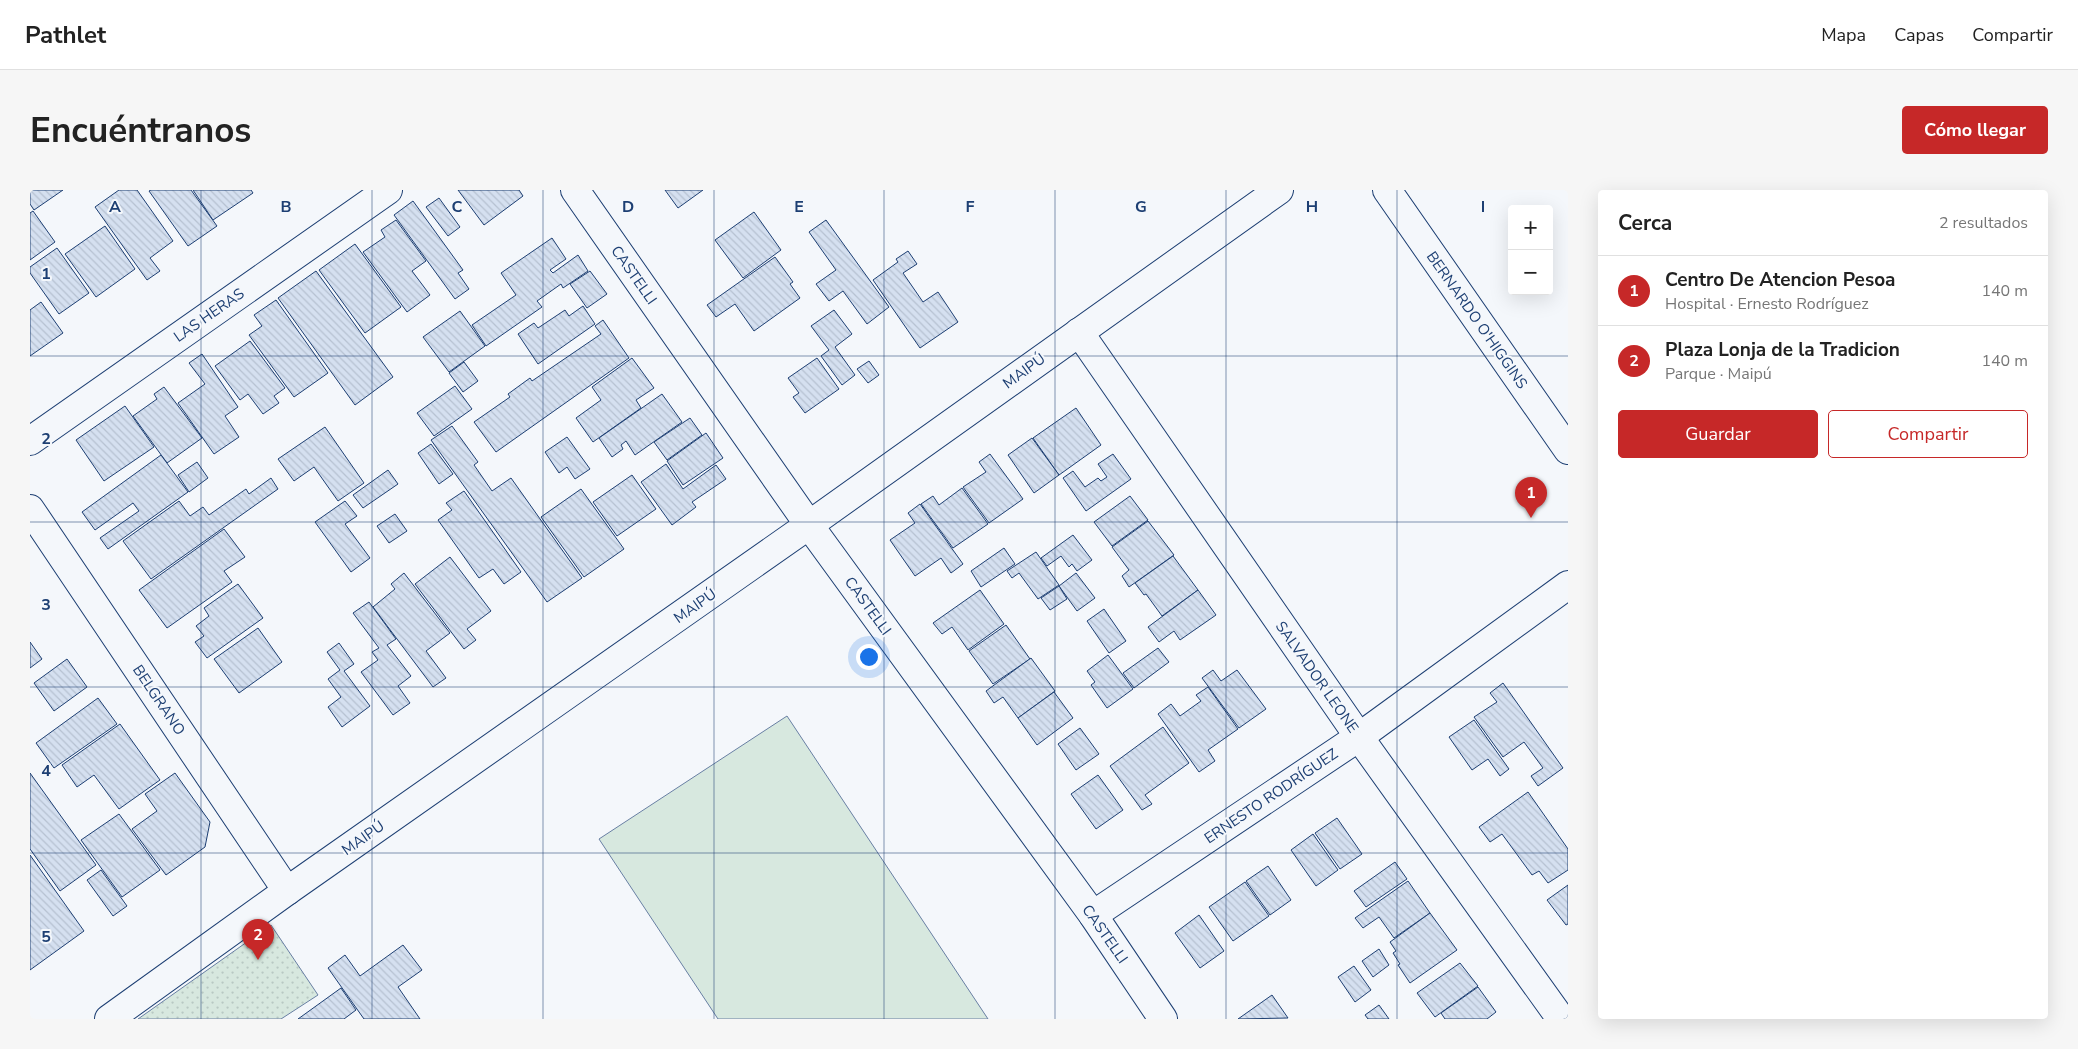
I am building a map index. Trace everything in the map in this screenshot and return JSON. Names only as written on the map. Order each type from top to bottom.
[{"type":"street","name":"LAS HERAS","points":[[30,441],[388,190]]},
{"type":"street","name":"CASTELLI","points":[[575,190],[809,525],[1093,915],[1163,1019]]},
{"type":"street","name":"MAIPÚ","points":[[109,1019],[809,525],[1279,190]]},
{"type":"street","name":"BERNARDO O'HIGGINS","points":[[1387,190],[1568,450]]},
{"type":"street","name":"SALVADOR LEONE","points":[[1078,332],[1359,737],[1560,1019]]},
{"type":"street","name":"BELGRANO","points":[[30,509],[288,891]]},
{"type":"street","name":"ERNESTO RODRÍGUEZ","points":[[1093,915],[1359,737],[1568,585]]},
{"type":"shaded area","points":[[787,716],[988,1019],[718,1019],[599,839]]},
{"type":"shaded area","points":[[271,925],[318,995],[281,1019],[138,1019]]},
{"type":"building","points":[[30,190],[63,190],[34,210],[30,204]]},
{"type":"building","points":[[119,190],[137,190],[173,241],[150,258],[160,271],[147,280],[95,207]]},
{"type":"building","points":[[191,190],[217,226],[188,246],[149,191]]},
{"type":"building","points":[[193,190],[251,190],[253,193],[213,220]]},
{"type":"building","points":[[458,190],[519,190],[523,196],[484,225]]},
{"type":"building","points":[[665,190],[703,190],[678,208]]},
{"type":"building","points":[[439,198],[460,227],[448,236],[426,207]]},
{"type":"building","points":[[413,201],[463,270],[458,273],[469,289],[455,299],[394,215]]},
{"type":"building","points":[[33,211],[55,242],[30,260],[30,213]]},
{"type":"building","points":[[754,212],[781,250],[743,278],[715,240]]},
{"type":"building","points":[[396,220],[426,261],[412,271],[430,295],[407,312],[363,252],[385,237],[381,230]]},
{"type":"building","points":[[826,220],[889,307],[867,324],[843,291],[829,301],[816,284],[836,270],[809,232]]},
{"type":"building","points":[[105,226],[135,269],[96,297],[65,254]]},
{"type":"building","points":[[552,238],[566,259],[550,270],[553,273],[578,255],[588,271],[563,288],[561,284],[537,301],[542,307],[486,346],[472,325],[516,295],[501,273]]},
{"type":"building","points":[[355,244],[401,307],[365,333],[319,270]]},
{"type":"building","points":[[57,248],[89,293],[59,314],[30,273],[30,267]]},
{"type":"building","points":[[908,251],[917,264],[903,273],[923,302],[938,292],[958,322],[920,348],[873,280],[898,262],[896,259]]},
{"type":"building","points":[[775,257],[793,282],[790,284],[800,298],[754,331],[735,304],[716,317],[707,305]]},
{"type":"building","points":[[316,271],[393,377],[355,405],[278,298]]},
{"type":"building","points":[[590,271],[607,294],[587,308],[570,284]]},
{"type":"building","points":[[276,300],[328,373],[294,397],[249,335],[262,326],[254,315]]},
{"type":"building","points":[[41,302],[63,333],[30,356],[30,310]]},
{"type":"building","points":[[583,306],[595,324],[538,364],[518,334],[534,323],[538,328],[565,310],[569,316]]},
{"type":"building","points":[[834,310],[852,334],[835,347],[855,375],[842,385],[821,356],[829,350],[811,326]]},
{"type":"building","points":[[460,311],[485,346],[449,372],[423,337]]},
{"type":"building","points":[[603,320],[629,358],[496,452],[474,422],[510,397],[508,394],[530,378],[532,381],[601,334],[595,326]]},
{"type":"building","points":[[250,341],[285,388],[274,396],[279,403],[263,414],[248,394],[240,400],[215,366]]},
{"type":"building","points":[[202,354],[238,407],[225,416],[239,437],[214,454],[178,403],[205,384],[189,363]]},
{"type":"building","points":[[632,358],[654,388],[636,400],[641,408],[593,442],[576,418],[601,400],[592,387]]},
{"type":"building","points":[[817,358],[839,389],[805,413],[793,397],[799,393],[788,378]]},
{"type":"building","points":[[869,361],[879,375],[868,383],[857,369]]},
{"type":"building","points":[[464,362],[478,381],[463,392],[449,373]]},
{"type":"building","points":[[455,386],[472,409],[434,436],[417,413]]},
{"type":"building","points":[[164,387],[202,438],[167,463],[133,416],[157,399],[154,394]]},
{"type":"building","points":[[662,394],[682,422],[635,455],[626,441],[621,445],[623,449],[612,457],[599,438]]},
{"type":"building","points":[[125,406],[154,447],[104,481],[76,440]]},
{"type":"building","points":[[1076,408],[1101,445],[1059,475],[1033,438]]},
{"type":"building","points":[[690,418],[702,435],[667,460],[654,442]]},
{"type":"building","points":[[452,426],[478,462],[474,465],[492,491],[511,478],[582,578],[547,602],[431,440]]},
{"type":"building","points":[[325,427],[364,483],[338,501],[314,467],[294,481],[278,459]]},
{"type":"building","points":[[706,433],[723,458],[683,485],[667,461]]},
{"type":"building","points":[[567,437],[590,469],[575,479],[567,467],[559,473],[545,452]]},
{"type":"building","points":[[1032,438],[1059,475],[1034,493],[1008,455]]},
{"type":"building","points":[[431,444],[453,474],[439,484],[418,453]]},
{"type":"building","points":[[990,454],[1023,499],[989,523],[963,487],[986,472],[979,462]]},
{"type":"building","points":[[1113,454],[1131,479],[1086,511],[1063,478],[1073,471],[1085,487],[1098,478],[1101,481],[1107,477],[1098,464]]},
{"type":"building","points":[[161,455],[188,492],[108,549],[100,538],[139,511],[133,503],[95,530],[82,512]]},
{"type":"building","points":[[197,462],[208,478],[189,492],[178,475]]},
{"type":"building","points":[[666,464],[683,489],[716,465],[726,479],[692,502],[696,507],[672,525],[641,482]]},
{"type":"building","points":[[388,470],[398,484],[363,508],[353,495]]},
{"type":"building","points":[[632,475],[656,509],[617,536],[593,502]]},
{"type":"building","points":[[271,478],[278,489],[151,579],[123,541],[179,501],[190,516],[203,507],[209,515],[246,489],[249,494]]},
{"type":"building","points":[[962,488],[988,524],[953,548],[921,504],[933,496],[939,505]]},
{"type":"building","points":[[581,489],[624,549],[584,577],[541,517]]},
{"type":"building","points":[[464,491],[521,572],[504,584],[493,569],[479,578],[438,520],[452,510],[446,503]]},
{"type":"building","points":[[1130,496],[1148,520],[1112,546],[1094,522]]},
{"type":"building","points":[[345,501],[357,516],[345,524],[370,558],[351,572],[315,522]]},
{"type":"building","points":[[920,504],[963,564],[951,573],[941,558],[915,576],[890,540],[915,523],[908,513]]},
{"type":"building","points":[[395,514],[407,531],[389,543],[377,526]]},
{"type":"building","points":[[1148,521],[1174,555],[1129,587],[1122,576],[1129,570],[1112,547]]},
{"type":"building","points":[[224,529],[245,557],[224,571],[232,582],[167,628],[139,590]]},
{"type":"building","points":[[1073,535],[1092,560],[1077,571],[1072,564],[1069,567],[1061,556],[1047,566],[1041,558]]},
{"type":"building","points":[[1004,548],[1015,564],[981,587],[971,571]]},
{"type":"building","points":[[1036,552],[1059,585],[1038,599],[1019,573],[1012,578],[1007,571]]},
{"type":"building","points":[[1173,556],[1198,590],[1162,616],[1146,594],[1144,595],[1135,583]]},
{"type":"building","points":[[450,557],[491,611],[467,629],[476,640],[464,649],[415,584]]},
{"type":"building","points":[[404,573],[450,633],[426,651],[446,678],[433,687],[373,607],[395,589],[391,584]]},
{"type":"building","points":[[1076,573],[1095,598],[1077,611],[1059,586]]},
{"type":"building","points":[[238,584],[263,618],[207,658],[195,642],[204,636],[196,626],[209,616],[204,608]]},
{"type":"building","points":[[1059,586],[1067,599],[1050,610],[1041,598]]},
{"type":"building","points":[[980,590],[1004,624],[968,650],[952,627],[942,634],[933,623]]},
{"type":"building","points":[[1198,590],[1216,615],[1180,640],[1174,631],[1159,642],[1148,627]]},
{"type":"building","points":[[369,602],[396,639],[387,645],[411,676],[398,686],[410,703],[393,715],[361,672],[378,660],[372,652],[379,648],[353,613]]},
{"type":"building","points":[[1104,609],[1126,641],[1109,653],[1087,621]]},
{"type":"building","points":[[1006,625],[1030,659],[993,684],[969,651]]},
{"type":"building","points":[[258,628],[282,662],[239,693],[214,659]]},
{"type":"building","points":[[30,642],[42,659],[30,668]]},
{"type":"building","points":[[339,643],[354,664],[344,671],[370,706],[342,727],[328,707],[341,697],[328,679],[340,670],[327,652]]},
{"type":"building","points":[[1158,648],[1169,662],[1134,688],[1123,673]]},
{"type":"building","points":[[1108,655],[1133,689],[1107,708],[1091,685],[1095,682],[1087,671]]},
{"type":"building","points":[[1031,658],[1055,691],[1018,718],[1003,697],[994,703],[986,691]]},
{"type":"building","points":[[67,659],[87,687],[54,711],[34,683]]},
{"type":"building","points":[[1213,670],[1221,681],[1237,670],[1266,709],[1239,728],[1202,678]]},
{"type":"building","points":[[1503,683],[1563,768],[1538,786],[1531,776],[1543,768],[1524,742],[1503,757],[1474,717],[1497,702],[1490,693]]},
{"type":"building","points":[[1208,687],[1238,729],[1208,750],[1215,761],[1199,772],[1158,714],[1171,704],[1180,716],[1201,701],[1196,695]]},
{"type":"building","points":[[1054,692],[1073,718],[1037,745],[1018,718]]},
{"type":"building","points":[[98,698],[117,724],[54,768],[36,743]]},
{"type":"building","points":[[1474,720],[1509,769],[1500,776],[1488,759],[1472,770],[1449,737]]},
{"type":"building","points":[[120,724],[160,780],[119,809],[94,775],[77,787],[62,765]]},
{"type":"building","points":[[1163,727],[1189,763],[1145,795],[1152,804],[1142,810],[1110,766]]},
{"type":"building","points":[[1080,728],[1099,754],[1076,770],[1058,744]]},
{"type":"building","points":[[30,773],[96,865],[60,891],[30,849]]},
{"type":"building","points":[[175,773],[210,822],[205,847],[166,875],[132,829],[157,811],[145,794]]},
{"type":"building","points":[[1098,775],[1123,810],[1096,829],[1071,794]]},
{"type":"building","points":[[1528,792],[1568,849],[1568,870],[1548,883],[1539,871],[1532,875],[1502,834],[1490,842],[1479,827]]},
{"type":"building","points":[[119,814],[160,870],[122,897],[81,840]]},
{"type":"building","points":[[1337,818],[1362,854],[1340,869],[1315,833]]},
{"type":"building","points":[[1313,834],[1338,870],[1316,886],[1291,850]]},
{"type":"building","points":[[30,855],[84,931],[30,970]]},
{"type":"building","points":[[1395,862],[1407,879],[1366,907],[1354,891]]},
{"type":"building","points":[[1268,866],[1291,900],[1270,915],[1246,881]]},
{"type":"building","points":[[101,870],[127,906],[113,916],[87,880]]},
{"type":"building","points":[[1408,881],[1430,913],[1394,938],[1379,917],[1363,928],[1355,918]]},
{"type":"building","points":[[1245,882],[1269,916],[1233,941],[1209,907]]},
{"type":"building","points":[[1568,885],[1568,924],[1566,925],[1547,900]]},
{"type":"building","points":[[1430,913],[1457,950],[1410,983],[1398,965],[1400,964],[1393,953],[1396,951],[1390,942]]},
{"type":"building","points":[[1199,915],[1224,951],[1200,968],[1175,933]]},
{"type":"building","points":[[403,945],[422,970],[398,987],[420,1019],[364,1019],[328,968],[345,955],[360,976]]},
{"type":"building","points":[[1379,949],[1389,965],[1373,977],[1362,961]]},
{"type":"building","points":[[1460,963],[1478,986],[1435,1017],[1417,993]]},
{"type":"building","points":[[1354,966],[1371,990],[1355,1002],[1338,977]]},
{"type":"building","points":[[1478,987],[1496,1012],[1487,1019],[1445,1019],[1441,1013]]},
{"type":"building","points":[[341,988],[356,1010],[344,1019],[298,1019]]},
{"type":"building","points":[[1272,995],[1288,1018],[1238,1019]]},
{"type":"building","points":[[1379,1005],[1389,1019],[1368,1019],[1365,1015]]},
{"type":"place","name":"Centro De Atencion Pesoa","points":[[1531,518]]},
{"type":"place","name":"Plaza Lonja de la Tradicion","points":[[258,960]]}]
